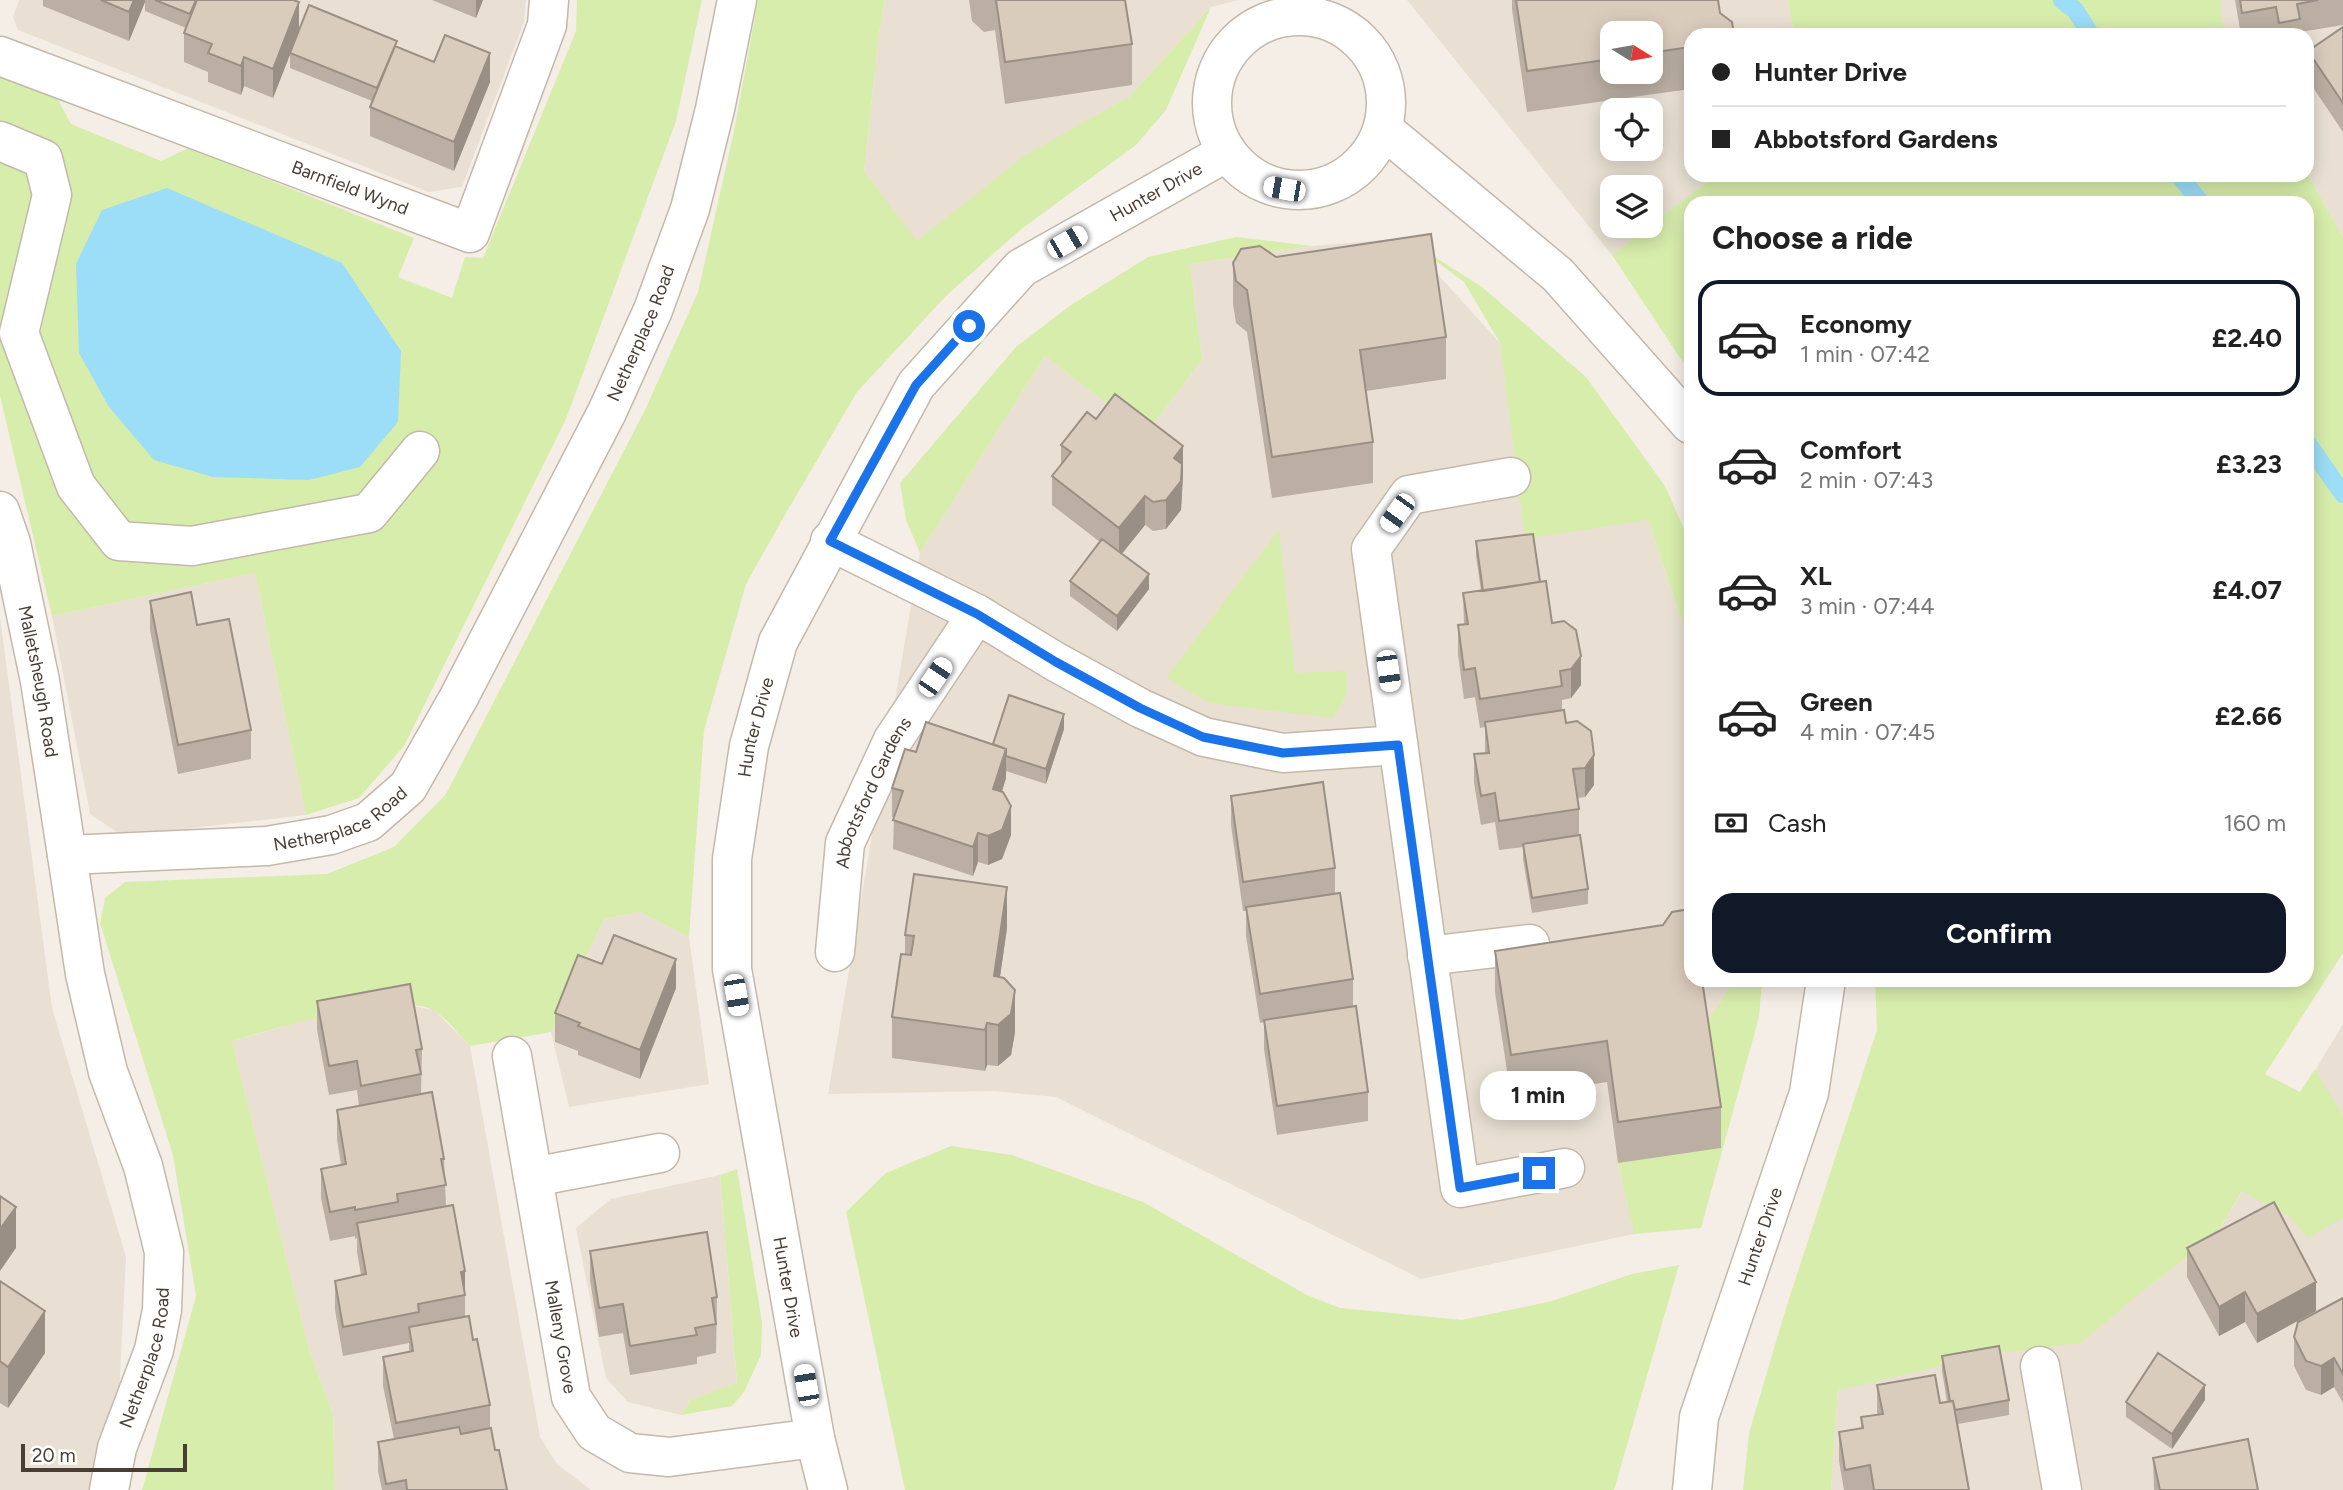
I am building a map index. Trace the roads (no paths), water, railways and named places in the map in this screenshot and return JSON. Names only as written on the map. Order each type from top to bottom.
[{"type":"street","name":"Barnfield Wynd","points":[[0,56],[470,233],[547,25],[549,0]]},
{"type":"street","name":"Netherplace Road","points":[[109,1490],[117,1448],[154,1350],[162,1310],[164,1252],[143,1166],[108,1072],[85,974],[67,855],[267,846],[331,835],[368,822],[408,787],[459,697],[607,412],[653,310],[690,209],[715,108],[737,0]]},
{"type":"street","points":[[1293,7],[1354,34],[1371,54],[1383,77],[1387,103],[1383,129],[1371,154],[1351,174],[1326,187],[1298,191],[1270,186],[1245,172],[1227,152],[1215,126],[1212,99],[1218,71],[1232,47],[1253,29],[1279,18],[1293,7]]},
{"type":"street","points":[[1383,129],[1558,275],[1684,417]]},
{"type":"street","points":[[0,141],[43,159],[52,195],[19,333],[76,486],[119,541],[192,546],[369,513],[420,451]]},
{"type":"street","name":"Hunter Drive","points":[[828,1490],[815,1438],[732,969],[732,859],[749,747],[778,642],[916,385],[1021,268],[1227,152]]},
{"type":"street","points":[[1511,477],[1409,495],[1371,548],[1460,1188],[1565,1168]]},
{"type":"street","name":"Malletsheugh Road","points":[[0,511],[11,543],[40,681],[67,855]]},
{"type":"street","points":[[830,541],[977,614],[1056,662],[1140,708],[1203,737],[1283,753],[1398,745]]},
{"type":"street","name":"Abbotsford Gardens","points":[[835,952],[845,843],[893,740],[977,614]]},
{"type":"street","points":[[1427,956],[1530,944]]},
{"type":"street","name":"Hunter Drive","points":[[1692,1490],[1699,1417],[1809,1093],[1825,987]]},
{"type":"street","name":"Malleny Grove","points":[[512,1056],[571,1397],[594,1432],[630,1453],[669,1457],[815,1438]]},
{"type":"street","points":[[533,1177],[660,1153]]},
{"type":"street","points":[[2040,1366],[2062,1490]]},
{"type":"water","points":[[167,188],[342,263],[401,351],[398,422],[360,467],[309,480],[213,477],[154,460],[109,407],[79,353],[76,264],[102,210]]},
{"type":"waterway","points":[[2062,0],[2075,10],[2087,28]]},
{"type":"waterway","points":[[2184,182],[2196,196]]},
{"type":"waterway","points":[[2314,452],[2343,494]]}]
